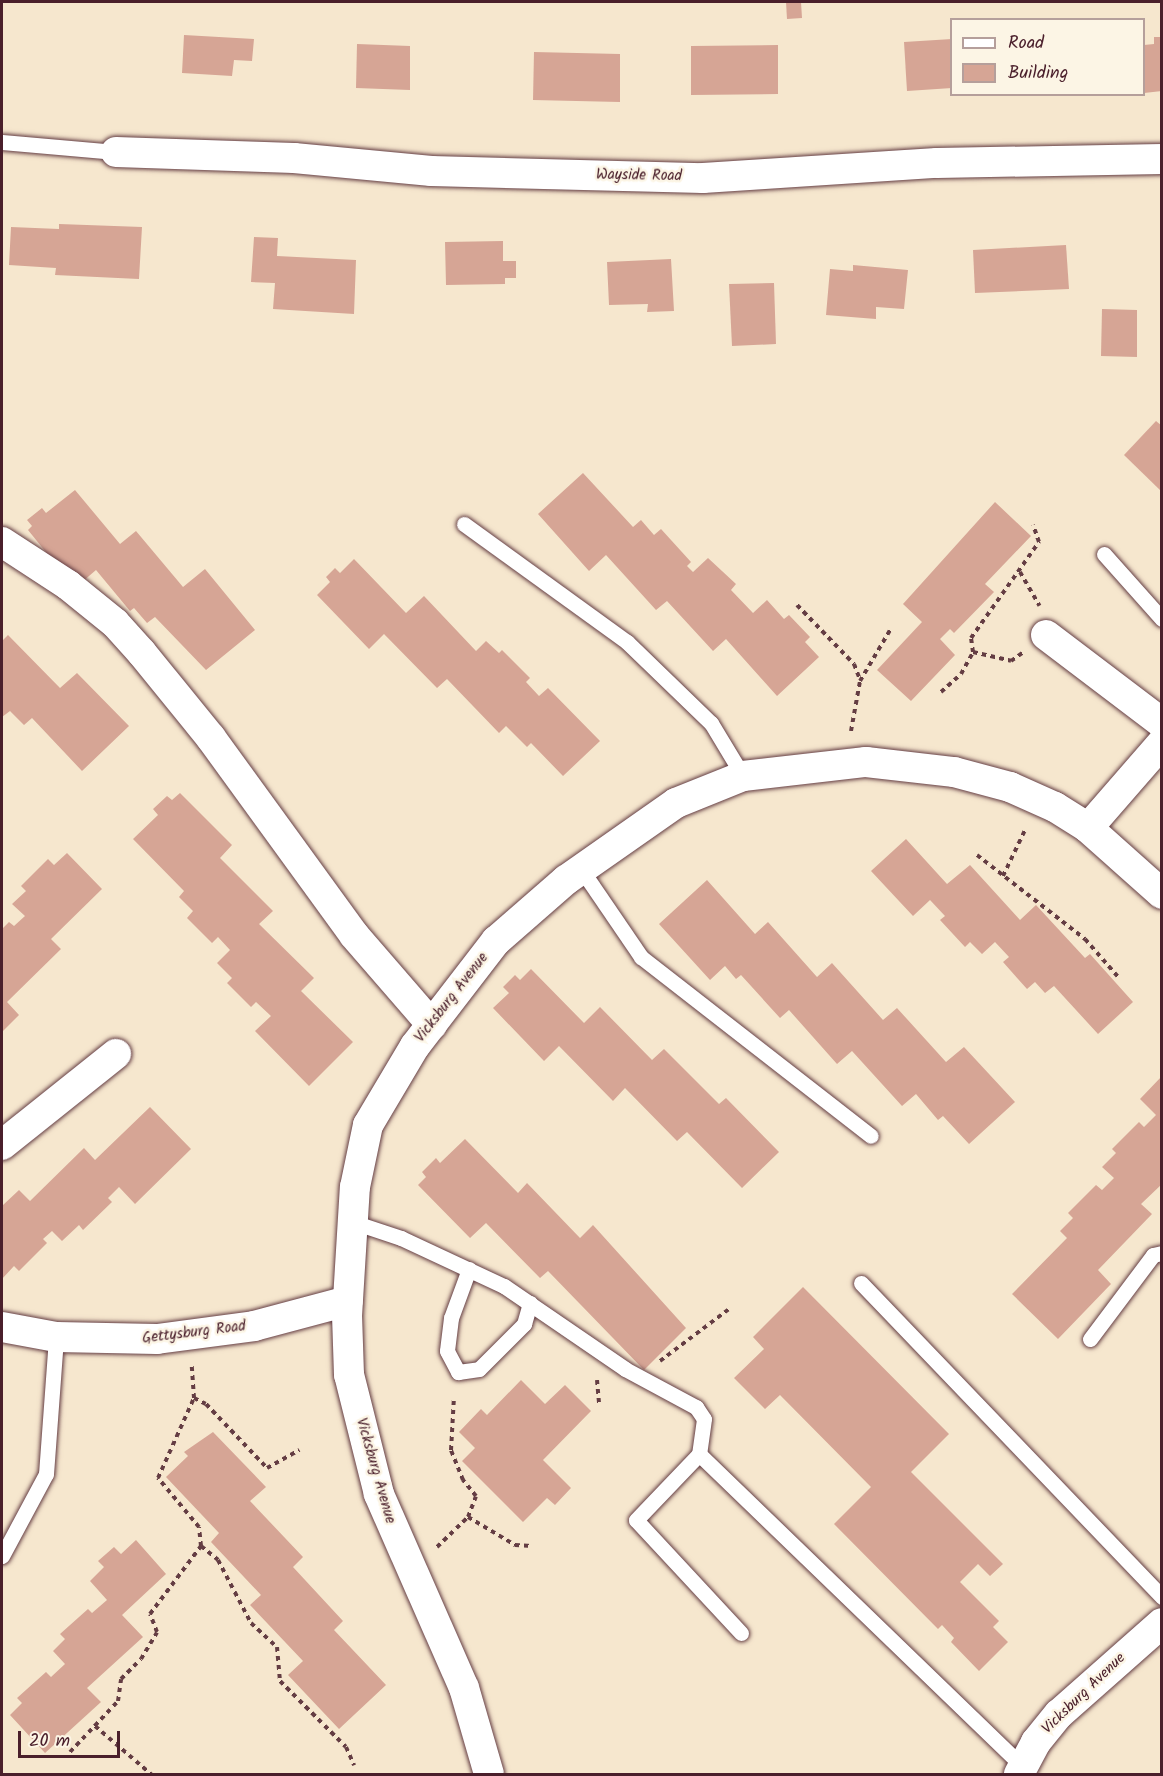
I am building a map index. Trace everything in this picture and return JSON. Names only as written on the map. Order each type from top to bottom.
[{"type":"street","name":"Wayside Road","points":[[116,152],[294,158],[431,171],[703,178],[937,163],[1161,159]]},
{"type":"street","points":[[2,542],[68,585],[115,623],[142,653],[210,738],[354,935],[432,1025]]},
{"type":"street","points":[[1046,635],[1161,723]]},
{"type":"street","points":[[1088,828],[1161,743]]},
{"type":"street","name":"Vicksburg Avenue","points":[[489,1774],[465,1688],[379,1494],[349,1375],[348,1301],[353,1222],[368,1125],[432,1025],[496,941],[581,869],[676,803],[743,776],[845,764],[900,765],[965,775],[1010,787],[1055,807],[1088,828],[1161,894]]},
{"type":"street","points":[[2,1146],[116,1053]]},
{"type":"street","name":"Gettysburg Road","points":[[2,1327],[56,1337],[157,1339],[254,1326],[348,1301]]},
{"type":"street","name":"Vicksburg Avenue","points":[[1020,1770],[1059,1714],[1161,1623]]},
{"type":"lane","points":[[2,142],[116,152]]},
{"type":"lane","points":[[464,524],[627,642],[711,723],[743,776]]},
{"type":"lane","points":[[1104,554],[1161,619]]},
{"type":"lane","points":[[581,869],[641,957],[871,1136]]},
{"type":"lane","points":[[353,1222],[401,1238],[469,1269],[530,1304],[641,1377],[696,1407],[704,1419],[699,1454],[636,1520],[741,1633]]},
{"type":"lane","points":[[1090,1339],[1159,1251]]},
{"type":"lane","points":[[469,1269],[451,1318],[447,1352],[458,1372],[479,1368],[524,1324],[530,1304]]},
{"type":"lane","points":[[861,1283],[1161,1598]]},
{"type":"lane","points":[[2,1556],[46,1474],[56,1337]]},
{"type":"lane","points":[[699,1454],[1020,1770]]},
{"type":"path","points":[[941,693],[961,674],[973,652],[971,638],[1039,542],[1033,525]]},
{"type":"path","points":[[797,604],[854,664],[860,681]]},
{"type":"path","points":[[845,764],[860,681],[890,630]]},
{"type":"path","points":[[1003,876],[1025,830]]},
{"type":"path","points":[[977,855],[1085,939],[1119,978]]},
{"type":"path","points":[[641,1377],[729,1309]]},
{"type":"path","points":[[70,1752],[118,1701],[121,1679],[141,1659],[157,1632],[150,1614],[201,1546],[199,1527],[158,1478],[194,1398],[184,1335]]},
{"type":"path","points":[[431,1551],[468,1517],[476,1496],[463,1480],[451,1450],[450,1423],[458,1372]]},
{"type":"path","points":[[194,1398],[206,1404],[267,1468],[299,1450]]},
{"type":"path","points":[[468,1517],[515,1545],[532,1546]]},
{"type":"path","points":[[201,1546],[218,1560],[251,1623],[277,1647],[280,1681],[346,1747],[354,1765]]},
{"type":"path","points":[[94,1726],[151,1774]]},
{"type":"building","points":[[786,2],[801,2],[802,18],[787,19]]},
{"type":"building","points":[[184,35],[254,39],[252,61],[234,60],[232,76],[182,73]]},
{"type":"building","points":[[1154,37],[1162,37],[1162,91],[1145,93],[1145,45],[1154,44]]},
{"type":"building","points":[[950,39],[950,88],[907,91],[904,42]]},
{"type":"building","points":[[357,44],[410,46],[410,90],[356,88]]},
{"type":"building","points":[[778,45],[778,94],[691,95],[691,46]]},
{"type":"building","points":[[534,52],[620,54],[620,102],[533,100]]},
{"type":"building","points":[[59,224],[142,227],[139,279],[55,275],[56,268],[9,265],[11,227],[59,229]]},
{"type":"building","points":[[254,237],[278,238],[277,256],[356,260],[354,314],[273,309],[275,283],[251,282]]},
{"type":"building","points":[[503,241],[503,261],[516,261],[516,278],[505,278],[505,284],[446,285],[445,242]]},
{"type":"building","points":[[1066,245],[1069,289],[975,293],[973,250]]},
{"type":"building","points":[[671,259],[674,311],[647,312],[648,304],[609,305],[607,262]]},
{"type":"building","points":[[853,265],[908,270],[904,309],[876,307],[876,319],[826,315],[830,269],[853,271]]},
{"type":"building","points":[[774,283],[776,344],[732,346],[729,284]]},
{"type":"building","points":[[1102,309],[1137,310],[1137,357],[1101,356]]},
{"type":"building","points":[[1156,421],[1162,426],[1162,492],[1124,455]]},
{"type":"building","points":[[583,473],[633,527],[641,520],[654,535],[661,529],[691,562],[687,566],[693,572],[708,558],[736,584],[731,590],[753,613],[767,600],[784,619],[789,615],[810,637],[805,642],[819,657],[777,696],[726,639],[713,651],[667,601],[656,610],[606,555],[589,571],[538,514]]},
{"type":"building","points":[[75,490],[120,544],[136,531],[183,587],[205,569],[255,630],[206,670],[155,617],[147,623],[134,608],[130,611],[96,570],[75,588],[28,530],[32,526],[27,520],[42,508],[46,513]]},
{"type":"building","points":[[995,502],[1031,536],[985,584],[994,592],[954,633],[950,629],[940,639],[955,655],[911,701],[877,670],[922,622],[903,604]]},
{"type":"building","points":[[354,559],[406,613],[424,596],[476,651],[486,641],[499,653],[502,650],[530,678],[526,682],[539,696],[548,688],[600,741],[563,776],[531,743],[527,747],[506,726],[499,733],[447,679],[437,688],[384,634],[369,649],[317,595],[330,582],[326,577],[335,568],[340,573]]},
{"type":"building","points":[[8,635],[60,688],[77,673],[129,726],[82,771],[32,718],[24,725],[10,711],[2,717],[2,641]]},
{"type":"building","points":[[180,793],[232,845],[220,858],[273,911],[259,924],[314,978],[301,991],[353,1042],[309,1086],[255,1031],[271,1016],[256,1002],[251,1007],[227,983],[232,978],[217,963],[230,950],[218,937],[212,943],[187,918],[193,911],[179,897],[184,891],[133,839],[158,815],[153,809],[167,796],[172,800]]},
{"type":"building","points":[[906,839],[947,884],[970,865],[1020,920],[1036,905],[1085,958],[1090,954],[1133,1002],[1098,1034],[1054,986],[1045,993],[1035,982],[1027,989],[1003,962],[1009,957],[995,942],[982,954],[970,942],[965,947],[940,920],[945,916],[930,900],[913,916],[871,871]]},
{"type":"building","points":[[67,853],[102,889],[51,939],[61,949],[7,1002],[19,1015],[2,1032],[2,929],[9,922],[14,926],[25,916],[12,904],[26,891],[21,886],[48,859],[54,865]]},
{"type":"building","points":[[707,880],[755,934],[768,922],[817,977],[832,963],[883,1020],[897,1008],[946,1062],[964,1047],[1015,1102],[969,1144],[943,1116],[938,1120],[916,1094],[902,1106],[852,1051],[837,1064],[789,1010],[780,1018],[741,975],[736,979],[725,966],[710,980],[659,924]]},
{"type":"building","points":[[531,969],[584,1023],[600,1007],[652,1060],[664,1049],[719,1104],[726,1098],[779,1152],[742,1188],[687,1132],[677,1141],[625,1088],[613,1101],[559,1046],[544,1061],[493,1008],[509,993],[503,987],[515,975],[520,980]]},
{"type":"building","points":[[1162,1076],[1162,1184],[1141,1204],[1152,1214],[1098,1270],[1111,1284],[1058,1339],[1012,1294],[1067,1238],[1060,1231],[1073,1218],[1068,1213],[1096,1185],[1102,1190],[1114,1178],[1102,1167],[1116,1153],[1112,1149],[1139,1122],[1144,1127],[1156,1115],[1140,1099]]},
{"type":"building","points":[[150,1107],[191,1149],[135,1204],[119,1187],[108,1198],[112,1202],[83,1230],[79,1225],[62,1241],[52,1231],[43,1239],[47,1243],[19,1271],[14,1266],[2,1279],[2,1206],[19,1190],[30,1201],[84,1148],[95,1160]]},
{"type":"building","points":[[465,1139],[518,1193],[527,1183],[580,1238],[593,1225],[686,1328],[644,1370],[548,1271],[540,1278],[486,1223],[470,1238],[418,1185],[426,1177],[422,1172],[436,1158],[440,1163]]},
{"type":"building","points":[[803,1287],[949,1434],[911,1472],[1003,1564],[990,1576],[978,1564],[960,1582],[999,1621],[993,1627],[1008,1642],[979,1671],[951,1642],[954,1638],[942,1625],[938,1629],[834,1524],[871,1487],[780,1395],[765,1409],[734,1378],[764,1349],[753,1337]]},
{"type":"building","points":[[521,1380],[545,1404],[565,1385],[591,1411],[543,1460],[571,1488],[555,1505],[547,1498],[523,1522],[462,1461],[475,1448],[459,1432],[481,1409],[487,1415]]},
{"type":"building","points":[[213,1432],[266,1487],[250,1501],[303,1557],[293,1567],[343,1621],[334,1630],[386,1685],[339,1729],[288,1675],[303,1661],[250,1605],[261,1595],[211,1542],[219,1533],[166,1477],[188,1456],[184,1452]]},
{"type":"building","points":[[136,1540],[166,1574],[122,1615],[143,1637],[87,1688],[101,1702],[45,1753],[10,1715],[22,1703],[17,1698],[46,1672],[51,1677],[65,1664],[53,1651],[65,1639],[60,1634],[88,1609],[92,1613],[107,1600],[90,1581],[104,1567],[98,1561],[114,1547],[121,1554]]}]
